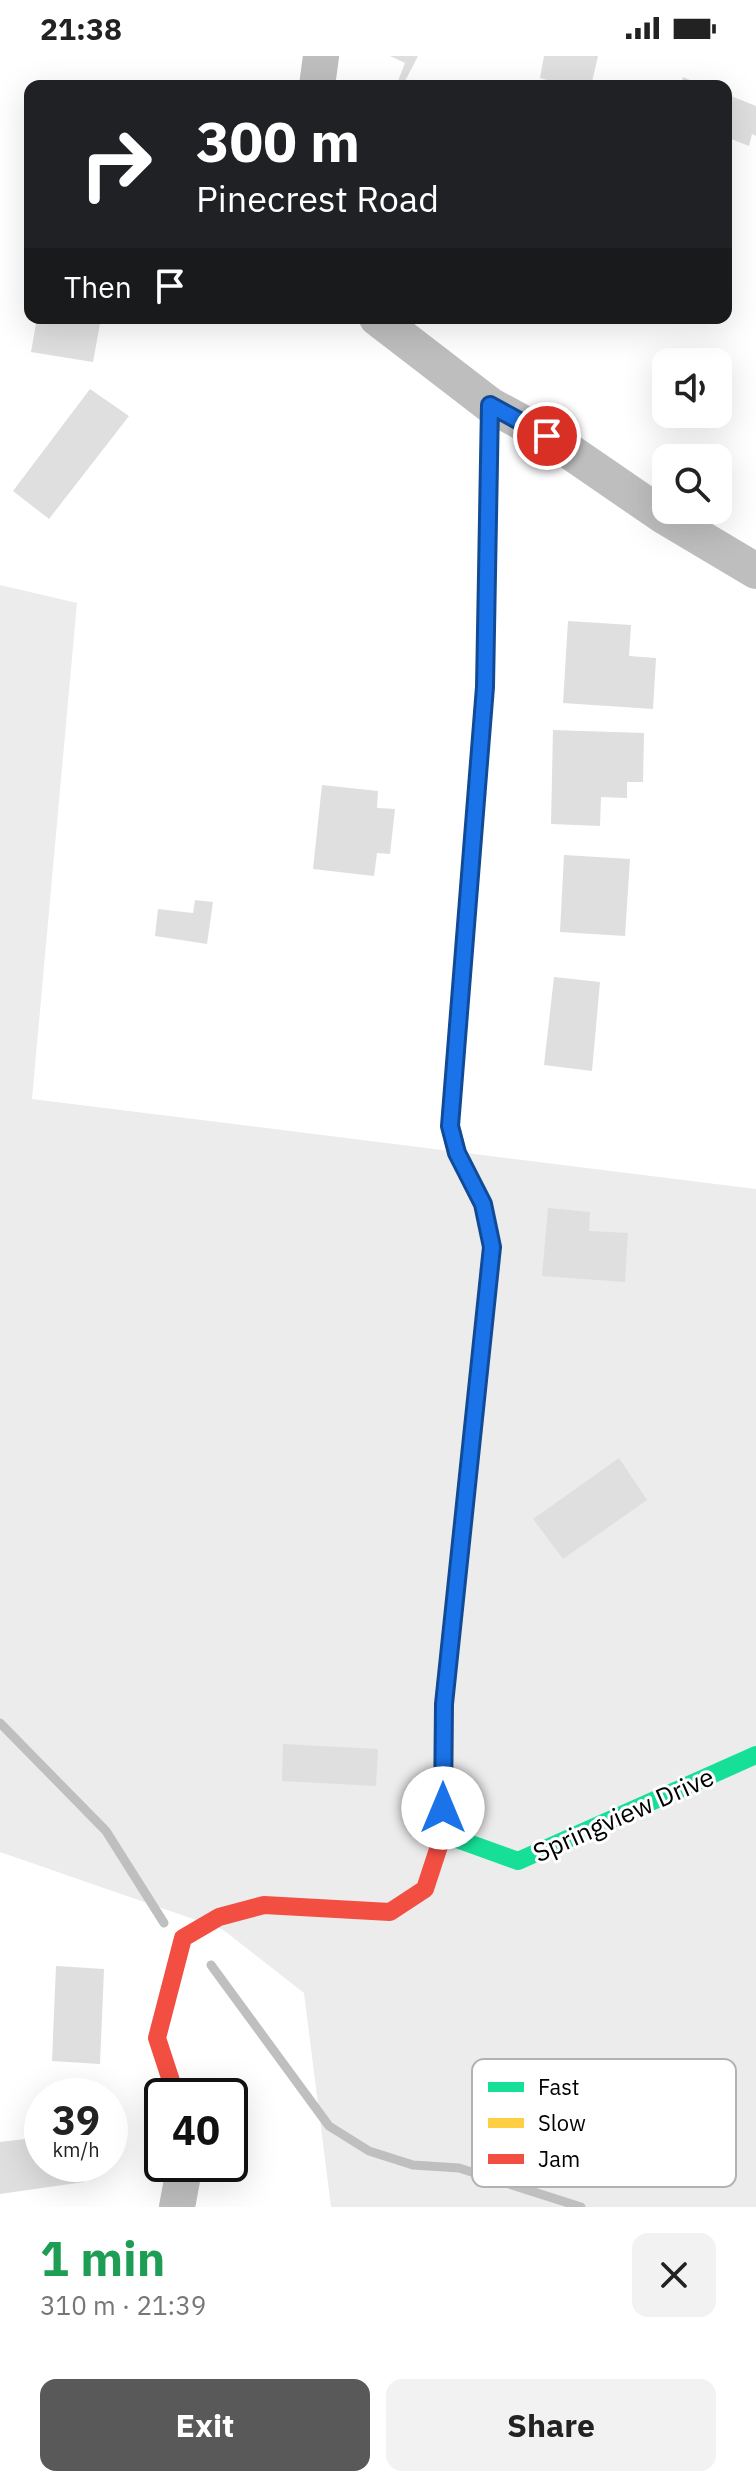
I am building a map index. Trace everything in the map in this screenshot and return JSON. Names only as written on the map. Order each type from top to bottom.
[{"type":"street","points":[[318,80],[321,56]]},
{"type":"street","points":[[385,324],[490,405],[547,436],[662,515],[756,571]]},
{"type":"street","points":[[170,2078],[157,2038],[183,1938],[219,1917],[264,1905],[390,1912],[425,1889],[443,1834],[444,1704],[492,1247],[483,1204],[457,1153],[450,1126],[485,687],[490,405]]},
{"type":"street","name":"Springview Drive","points":[[443,1834],[518,1861],[756,1755]]},
{"type":"street","points":[[177,2207],[182,2182]]},
{"type":"shaded area","points":[[0,585],[77,603],[32,1099],[756,1189],[756,2207],[331,2207],[304,1993],[222,1929],[0,1852]]},
{"type":"building","points":[[390,56],[418,56],[406,80],[398,80],[405,63]]},
{"type":"building","points":[[544,56],[598,56],[592,80],[540,78]]},
{"type":"building","points":[[732,96],[756,106],[756,136],[752,134],[749,146],[732,139]]},
{"type":"building","points":[[36,324],[100,324],[93,362],[31,352]]},
{"type":"building","points":[[90,389],[129,416],[49,519],[13,491]]},
{"type":"building","points":[[568,621],[631,625],[629,656],[656,658],[653,709],[563,703]]},
{"type":"building","points":[[553,730],[644,733],[643,782],[627,782],[627,798],[601,797],[600,826],[551,824]]},
{"type":"building","points":[[322,785],[378,791],[377,808],[395,809],[390,854],[377,853],[374,876],[313,869]]},
{"type":"building","points":[[564,855],[630,859],[625,936],[560,932]]},
{"type":"building","points":[[195,900],[213,902],[207,944],[155,936],[158,909],[193,913]]},
{"type":"building","points":[[554,977],[600,982],[592,1071],[544,1065]]},
{"type":"building","points":[[548,1208],[590,1212],[589,1231],[628,1233],[625,1282],[542,1276]]},
{"type":"building","points":[[619,1458],[647,1500],[563,1559],[533,1519]]},
{"type":"building","points":[[283,1744],[378,1749],[376,1786],[282,1781]]},
{"type":"building","points":[[56,1966],[104,1969],[100,2064],[52,2061]]},
{"type":"building","points":[[24,2139],[24,2182],[84,2182],[0,2194],[0,2142]]},
{"type":"waterway","points":[[0,1723],[106,1831],[164,1923]]},
{"type":"waterway","points":[[211,1965],[329,2126],[369,2151],[413,2165],[459,2168],[472,2172]]},
{"type":"waterway","points":[[518,2187],[581,2207]]},
{"type":"traffic: fast","points":[[474,826],[450,1126],[457,1153],[475,1189]]},
{"type":"traffic: fast","points":[[443,1834],[518,1861],[756,1755]]},
{"type":"traffic: slow","points":[[474,826],[485,687],[490,405]]},
{"type":"traffic: slow","points":[[443,1819],[444,1704],[492,1247],[483,1204],[475,1189]]},
{"type":"traffic: jam","points":[[170,2078],[157,2038],[183,1938],[219,1917],[264,1905],[390,1912],[425,1889],[443,1834],[443,1819]]},
{"type":"route","points":[[443,1808],[444,1704],[492,1247],[483,1204],[457,1153],[450,1126],[485,687],[490,405],[547,436]]}]
